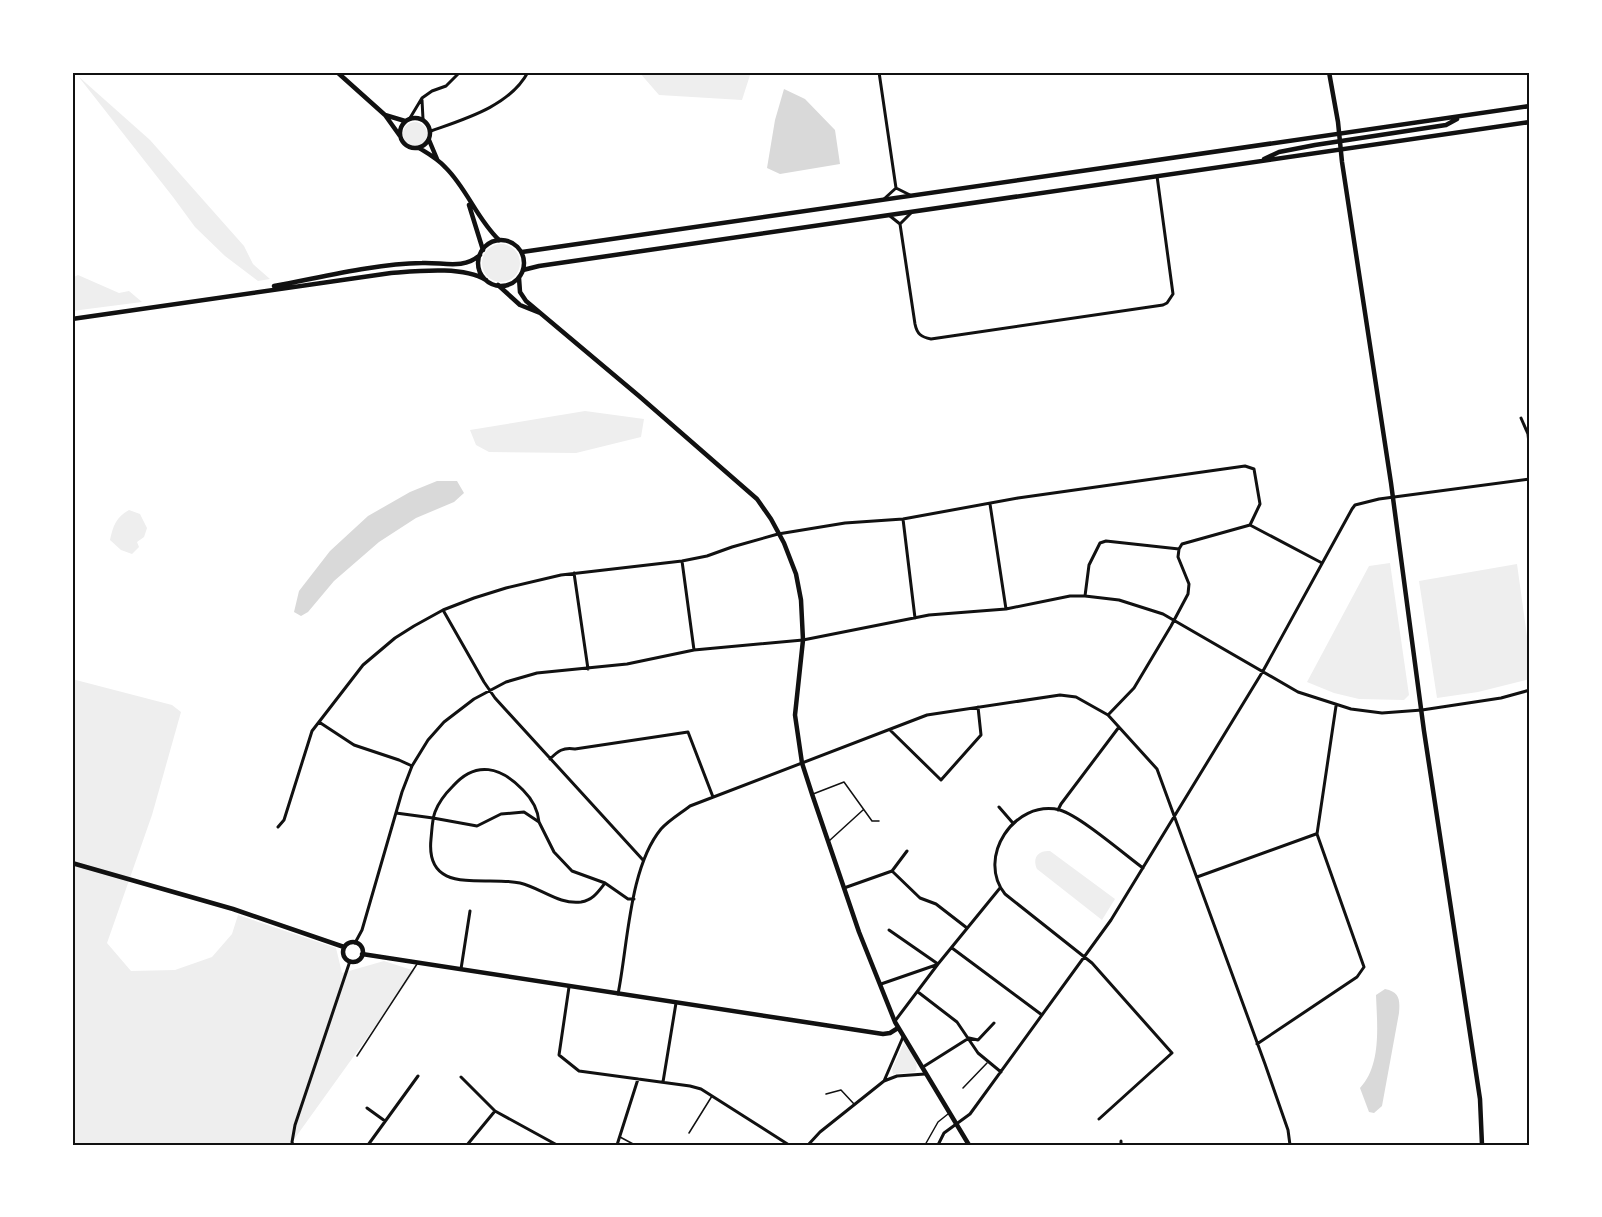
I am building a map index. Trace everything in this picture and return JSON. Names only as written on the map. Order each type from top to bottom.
[{"type":"main road","points":[[337,72],[385,115],[407,146],[419,148],[437,159],[447,169],[467,196],[480,219],[499,240],[512,243],[522,252],[523,270],[519,278],[513,282],[498,285]]},
{"type":"main road","points":[[1329,72],[1480,1099],[1482,1145]]},
{"type":"main road","points":[[522,252],[1530,106]]},
{"type":"main road","points":[[385,115],[408,120],[423,119],[431,131],[429,140],[437,159]]},
{"type":"main road","points":[[1259,161],[1279,152],[1446,125],[1459,117]]},
{"type":"main road","points":[[400,136],[401,128],[408,120]]},
{"type":"main road","points":[[523,270],[913,210],[1530,122]]},
{"type":"main road","points":[[419,148],[429,140]]},
{"type":"main road","points":[[467,196],[482,252],[479,267],[486,279]]},
{"type":"main road","points":[[209,298],[393,264],[423,262],[463,265],[482,252],[487,245],[499,240]]},
{"type":"main road","points":[[72,319],[391,273],[425,271],[469,273],[486,279],[498,285],[520,305],[542,314]]},
{"type":"main road","points":[[519,278],[522,296],[758,499],[778,534],[796,574],[804,626],[795,715],[802,763],[871,964],[895,1022],[969,1145]]},
{"type":"main road","points":[[72,863],[233,909],[344,947]]},
{"type":"main road","points":[[349,943],[355,943],[361,947],[362,954],[358,960],[350,961],[344,956],[344,947],[349,943]]},
{"type":"main road","points":[[362,954],[883,1034],[890,1034],[898,1028]]},
{"type":"street","points":[[408,120],[422,98],[446,86],[460,72]]},
{"type":"street","points":[[431,131],[498,103],[511,94],[528,72]]},
{"type":"street","points":[[879,72],[896,188]]},
{"type":"street","points":[[422,98],[423,119]]},
{"type":"street","points":[[886,214],[900,224],[918,333],[931,339],[1162,305],[1171,298],[1173,289],[1157,176]]},
{"type":"street","points":[[896,188],[912,196]]},
{"type":"street","points":[[883,200],[896,188]]},
{"type":"street","points":[[900,224],[913,210]]},
{"type":"street","points":[[1521,418],[1528,435],[1530,453]]},
{"type":"street","points":[[278,827],[284,820],[312,731],[373,655],[395,638],[443,610],[506,588],[574,573],[682,561],[707,556],[778,534],[845,523],[903,519],[1245,466],[1254,469],[1260,504],[1250,525]]},
{"type":"street","points":[[938,1145],[944,1133],[970,1114],[1111,920],[1263,671],[1352,509],[1356,505],[1379,499],[1530,478]]},
{"type":"street","points":[[990,504],[1006,609]]},
{"type":"street","points":[[903,519],[915,618]]},
{"type":"street","points":[[1108,715],[1134,688],[1188,594],[1189,584],[1178,557],[1182,544],[1250,525],[1322,563]]},
{"type":"street","points":[[1085,596],[1089,565],[1100,543],[1106,541],[1179,549]]},
{"type":"street","points":[[682,561],[694,650]]},
{"type":"street","points":[[574,573],[588,669]]},
{"type":"street","points":[[355,943],[362,930],[412,766],[428,740],[444,722],[474,699],[506,682],[537,673],[627,664],[694,650],[803,640],[929,615],[1006,609],[1070,596],[1085,596],[1134,604],[1174,620],[1298,692],[1336,705],[1382,713],[1422,710],[1501,698],[1530,690]]},
{"type":"street","points":[[443,610],[489,690],[643,860]]},
{"type":"street","points":[[618,994],[643,860],[662,828],[690,806],[927,715],[1060,695],[1076,697],[1108,715],[1157,769],[1288,1130],[1290,1145]]},
{"type":"street","points":[[1257,1044],[1357,977],[1363,969],[1364,964],[1317,834],[1336,705]]},
{"type":"street","points":[[890,730],[941,780],[981,735],[978,707]]},
{"type":"street","points":[[320,722],[354,745],[412,766]]},
{"type":"street","points":[[1059,810],[1061,804],[1119,726]]},
{"type":"street","points":[[550,759],[559,750],[567,747],[575,749],[688,732],[713,797]]},
{"type":"street","points":[[605,883],[595,896],[581,902],[567,901],[519,883],[459,880],[446,876],[435,866],[429,855],[433,818],[442,797],[458,780],[473,770],[491,769],[512,779],[528,795],[539,814],[539,822],[554,852],[566,866],[572,871],[605,883],[628,899],[634,899]]},
{"type":"street","points":[[999,807],[1012,822]]},
{"type":"street","points":[[1100,1119],[1172,1053],[1092,963],[1010,899],[1000,888],[996,876],[995,855],[1000,840],[1012,822],[1040,811],[1059,810],[1077,819],[1143,868]]},
{"type":"street","points":[[396,813],[477,826],[501,814],[524,812],[539,822]]},
{"type":"street","points":[[1197,877],[1317,834]]},
{"type":"street","points":[[844,888],[892,871],[907,851]]},
{"type":"street","points":[[892,871],[920,898],[936,904],[967,928]]},
{"type":"street","points":[[895,1022],[938,964],[1000,888]]},
{"type":"street","points":[[461,969],[470,911]]},
{"type":"street","points":[[889,930],[938,964]]},
{"type":"street","points":[[952,948],[1042,1015]]},
{"type":"street","points":[[293,1145],[295,1125],[350,961]]},
{"type":"street","points":[[881,984],[938,964]]},
{"type":"street","points":[[569,987],[560,1055],[579,1071],[701,1089],[789,1145]]},
{"type":"street","points":[[918,992],[957,1022],[978,1053],[1001,1072]]},
{"type":"street","points":[[663,1082],[676,1003]]},
{"type":"street","points":[[921,1068],[969,1038],[978,1040],[994,1023]]},
{"type":"street","points":[[885,1081],[903,1037]]},
{"type":"street","points":[[807,1145],[854,1104],[885,1081],[897,1076],[925,1074]]},
{"type":"street","points":[[368,1145],[418,1076]]},
{"type":"street","points":[[461,1077],[495,1111],[557,1145]]},
{"type":"street","points":[[617,1145],[638,1079]]},
{"type":"street","points":[[367,1108],[386,1121]]},
{"type":"street","points":[[467,1145],[495,1111]]},
{"type":"lane","points":[[812,794],[844,782],[872,821],[879,821]]},
{"type":"lane","points":[[828,842],[863,810]]},
{"type":"lane","points":[[357,1056],[418,962]]},
{"type":"lane","points":[[963,1088],[988,1062]]},
{"type":"lane","points":[[826,1094],[841,1090],[854,1104]]},
{"type":"lane","points":[[689,1133],[712,1096]]},
{"type":"lane","points":[[924,1145],[938,1122],[949,1113]]},
{"type":"lane","points":[[620,1137],[635,1145]]},
{"type":"shaded area","points":[[639,72],[751,72],[742,100],[659,95]]},
{"type":"shaded area","points":[[78,76],[150,140],[244,246],[253,264],[270,279],[258,281],[225,256],[195,227]]},
{"type":"shaded area","points":[[784,89],[805,99],[835,130],[840,164],[780,174],[767,168],[775,120]]},
{"type":"shaded area","points":[[415,122],[423,126],[427,134],[423,142],[415,146],[407,142],[403,134],[407,126]]},
{"type":"shaded area","points":[[501,244],[514,250],[520,263],[514,276],[501,282],[488,276],[482,263],[488,250]]},
{"type":"shaded area","points":[[78,275],[119,293],[129,291],[142,302],[72,311],[72,278]]},
{"type":"shaded area","points":[[585,411],[644,419],[641,437],[576,453],[489,452],[476,445],[470,430]]},
{"type":"shaded area","points":[[437,481],[457,481],[464,493],[454,502],[416,518],[379,542],[334,581],[308,612],[301,616],[294,612],[299,591],[330,551],[368,516],[410,492]]},
{"type":"shaded area","points":[[129,510],[140,514],[147,528],[144,537],[137,542],[139,547],[132,554],[121,550],[110,540],[116,522]]},
{"type":"shaded area","points":[[1390,563],[1409,695],[1404,700],[1359,699],[1334,693],[1307,682],[1369,566]]},
{"type":"shaded area","points":[[1517,564],[1530,658],[1530,679],[1478,692],[1437,698],[1419,581]]},
{"type":"shaded area","points":[[72,679],[172,705],[181,712],[152,815],[107,943],[131,971],[175,970],[212,957],[232,934],[238,915],[336,948],[342,973],[384,961],[415,971],[290,1145],[72,1145]]},
{"type":"shaded area","points":[[1050,851],[1115,899],[1102,920],[1037,869],[1035,861],[1039,853]]},
{"type":"shaded area","points":[[1385,989],[1394,992],[1398,997],[1399,1013],[1382,1106],[1374,1113],[1369,1112],[1360,1088],[1367,1079],[1375,1056],[1377,1044],[1376,995]]},
{"type":"shaded area","points":[[904,1043],[917,1064],[915,1072],[893,1074],[892,1069]]}]
